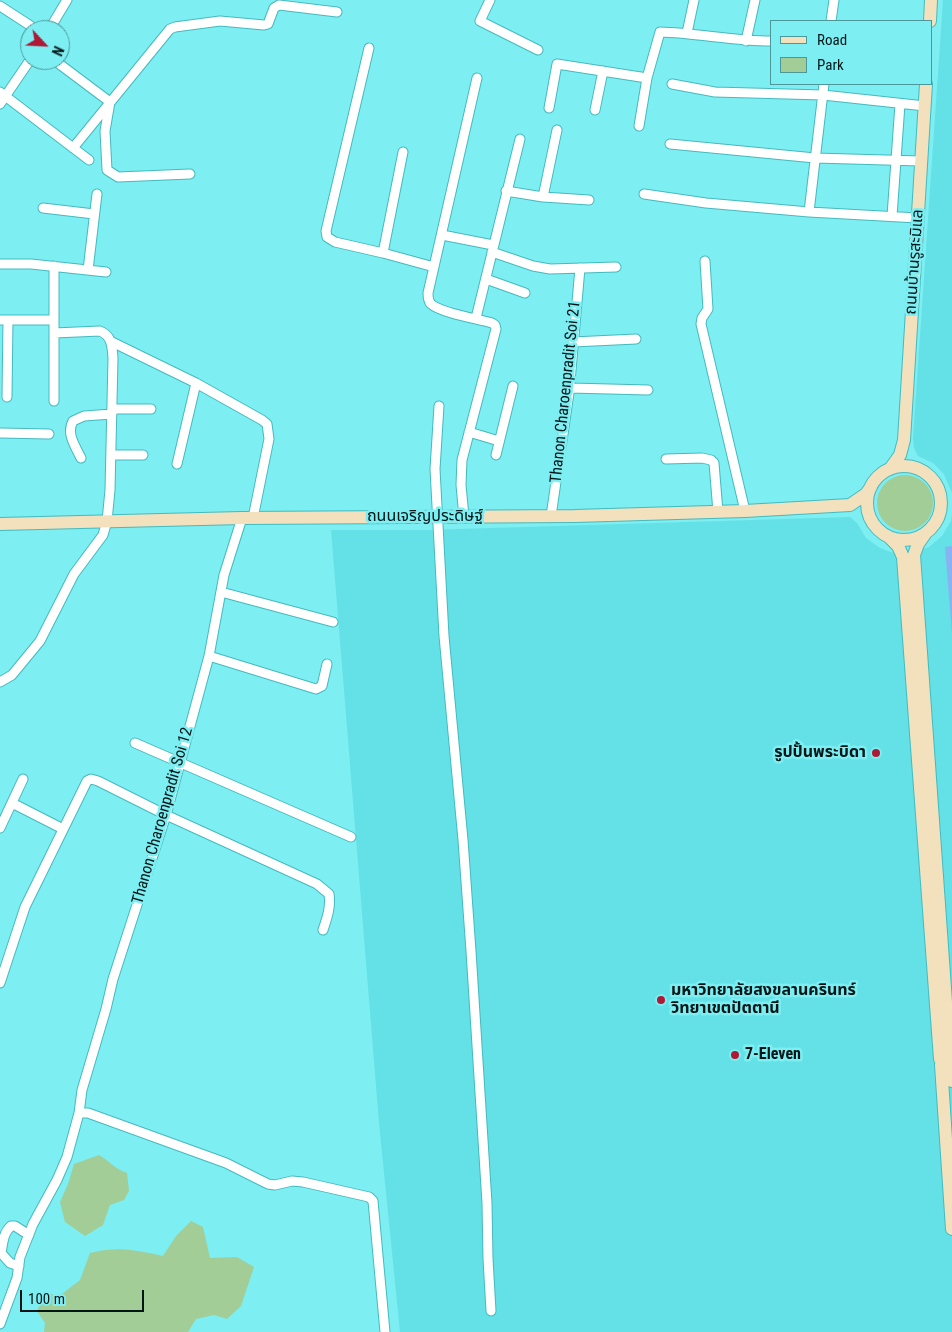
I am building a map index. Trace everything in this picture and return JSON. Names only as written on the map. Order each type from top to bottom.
[{"type":"main road","points":[[930,20],[931,0]]},
{"type":"main road","name":"ถนนบ้านรูสะมิแล","points":[[890,469],[900,455],[904,440],[926,85]]},
{"type":"main road","name":"ถนนบ้านรูสะมิแล","points":[[904,440],[907,454],[921,470]]},
{"type":"main road","points":[[850,505],[866,494],[879,476],[890,469],[906,466],[921,470],[933,480],[940,496],[941,506],[939,515],[933,526],[918,544],[914,555],[945,1061],[952,1229]]},
{"type":"main road","points":[[871,487],[868,503],[872,520],[876,527],[898,546],[903,557],[945,1061],[952,1081]]},
{"type":"main road","points":[[850,505],[859,509],[872,520]]},
{"type":"main road","name":"ถนนเจริญประดิษฐ์","points":[[0,524],[247,518],[551,516],[718,512],[850,505]]},
{"type":"main road","points":[[889,537],[901,540],[913,539],[925,534]]},
{"type":"street","points":[[55,20],[67,0]]},
{"type":"street","points":[[490,0],[480,21],[538,50]]},
{"type":"street","points":[[687,33],[694,0]]},
{"type":"street","points":[[746,41],[755,0]]},
{"type":"street","points":[[831,20],[834,0]]},
{"type":"street","points":[[73,148],[170,29],[220,21],[264,25],[268,24],[274,8],[279,5],[337,12]]},
{"type":"street","points":[[0,6],[22,20]]},
{"type":"street","points":[[639,126],[647,78],[660,32],[687,33],[746,41],[770,41]]},
{"type":"street","points":[[369,48],[326,230],[327,236],[335,242],[434,267]]},
{"type":"street","points":[[549,108],[557,64],[647,78]]},
{"type":"street","points":[[22,70],[2,97],[89,160]]},
{"type":"street","points":[[67,70],[110,102]]},
{"type":"street","points":[[594,110],[603,71]]},
{"type":"street","points":[[464,517],[461,485],[462,460],[496,329],[495,325],[432,305],[428,300],[428,293],[477,78]]},
{"type":"street","points":[[672,84],[714,92],[822,95],[925,106]]},
{"type":"street","points":[[809,212],[824,85]]},
{"type":"street","points":[[110,102],[104,131],[107,170],[118,177],[190,174]]},
{"type":"street","points":[[892,216],[900,104]]},
{"type":"street","points":[[543,197],[557,130]]},
{"type":"street","points":[[476,318],[520,139]]},
{"type":"street","points":[[670,144],[815,158],[921,161]]},
{"type":"street","points":[[383,253],[404,152]]},
{"type":"street","points":[[506,191],[543,197],[589,200]]},
{"type":"street","points":[[88,270],[97,194]]},
{"type":"street","points":[[644,194],[706,203],[809,212],[918,218]]},
{"type":"street","points":[[43,208],[94,214]]},
{"type":"street","points":[[442,235],[492,248],[533,266],[550,269],[616,266]]},
{"type":"street","points":[[706,261],[708,309],[702,318],[701,324],[745,511]]},
{"type":"street","points":[[0,264],[31,264],[106,272]]},
{"type":"street","points":[[54,266],[54,401]]},
{"type":"street","name":"Thanon Charoenpradit Soi 21","points":[[551,516],[570,388],[580,268]]},
{"type":"street","points":[[486,279],[524,293]]},
{"type":"street","points":[[7,397],[4,320],[54,320]]},
{"type":"street","name":"Thanon Charoenpradit Soi 12","points":[[0,1324],[17,1278],[20,1258],[28,1236],[58,1180],[67,1157],[80,1113],[82,1090],[110,997],[113,979],[166,815],[209,656],[224,575],[247,518],[269,439],[266,424],[262,420],[112,342],[100,331],[54,333]]},
{"type":"street","points":[[573,342],[636,339]]},
{"type":"street","points":[[0,682],[12,675],[40,641],[74,574],[100,541],[106,521],[110,490],[112,342]]},
{"type":"street","points":[[177,464],[196,384]]},
{"type":"street","points":[[496,455],[513,386]]},
{"type":"street","points":[[570,388],[648,390]]},
{"type":"street","points":[[439,406],[435,469],[444,636],[463,840],[487,1203],[491,1311]]},
{"type":"street","points":[[81,458],[70,433],[73,420],[84,416],[112,412],[151,410]]},
{"type":"street","points":[[469,432],[499,441]]},
{"type":"street","points":[[0,433],[49,434]]},
{"type":"street","points":[[111,455],[143,455]]},
{"type":"street","points":[[666,459],[702,458],[711,460],[714,464],[718,512]]},
{"type":"street","points":[[222,592],[333,622]]},
{"type":"street","points":[[209,656],[316,689],[322,686],[327,664]]},
{"type":"street","points":[[135,743],[351,837]]},
{"type":"street","points":[[0,828],[22,779]]},
{"type":"street","points":[[0,984],[25,907],[87,781],[91,779],[316,884],[329,894],[330,910],[323,930]]},
{"type":"street","points":[[12,803],[63,829]]},
{"type":"street","points":[[80,1113],[93,1114],[226,1163],[268,1184],[276,1185],[292,1181],[303,1182],[369,1197],[373,1201],[385,1332]]},
{"type":"street","points":[[19,1266],[10,1262],[1,1253],[6,1230],[11,1226],[15,1226],[28,1236]]},
{"type":"shaded area","points":[[943,0],[952,0],[952,493],[944,474],[933,463],[918,456],[914,448],[913,438]]},
{"type":"shaded area","name":"มหาวิทยาลัยสงขลานครินทร์ วิทยาเขตปัตตานี","points":[[952,514],[952,1332],[400,1332],[379,1123],[331,530],[427,530],[850,517],[857,523],[866,538],[880,548],[896,554],[913,553],[929,547],[942,536],[951,521]]},
{"type":"shaded area","points":[[952,546],[952,634],[945,547]]},
{"type":"green space","points":[[905,475],[916,477],[925,483],[931,492],[933,503],[931,514],[925,523],[916,529],[905,531],[894,529],[885,523],[879,514],[877,503],[879,492],[885,483],[894,477]]},
{"type":"green space","points":[[99,1155],[127,1173],[129,1191],[124,1200],[110,1205],[103,1225],[85,1236],[65,1222],[60,1202],[74,1164]]},
{"type":"green space","points":[[191,1221],[203,1227],[210,1258],[237,1257],[254,1267],[241,1306],[227,1319],[214,1315],[196,1319],[188,1332],[44,1332],[45,1323],[37,1311],[45,1294],[62,1294],[80,1280],[90,1253],[127,1250],[163,1256],[176,1236]]},
{"type":"place","name":"รูปปั้นพระบิดา","points":[[876,753]]},
{"type":"place","name":"มหาวิทยาลัยสงขลานครินทร์ วิทยาเขตปัตตานี","points":[[661,1000]]},
{"type":"place","name":"7-Eleven","points":[[735,1055]]}]
